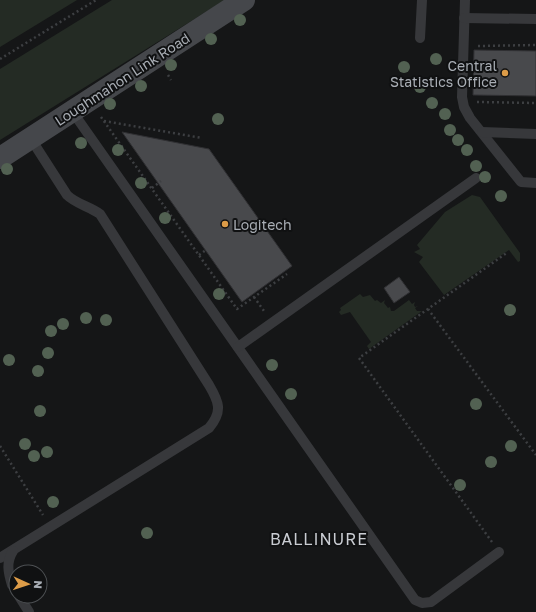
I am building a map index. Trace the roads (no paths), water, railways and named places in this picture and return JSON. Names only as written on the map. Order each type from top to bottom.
[{"type":"main road","name":"Loughmahon Link Road","points":[[0,158],[244,0]]},
{"type":"lane","points":[[420,38],[422,0]]},
{"type":"lane","points":[[464,0],[462,97],[464,107],[470,118],[521,182],[536,183]]},
{"type":"lane","points":[[464,18],[536,19]]},
{"type":"lane","points":[[72,111],[415,600],[422,603],[431,602],[499,552]]},
{"type":"lane","points":[[482,132],[536,134]]},
{"type":"lane","points":[[0,558],[209,428],[216,419],[219,407],[209,385],[100,214],[73,201],[66,194],[31,139]]},
{"type":"lane","points":[[238,347],[476,178]]},
{"type":"lane","points":[[9,564],[13,551]]},
{"type":"lane","points":[[0,575],[8,582]]},
{"type":"place","name":"Central Statistics Office","points":[[505,73]]},
{"type":"place","name":"Logitech","points":[[225,224]]},
{"type":"district","name":"BALLINURE","points":[[319,539]]}]
